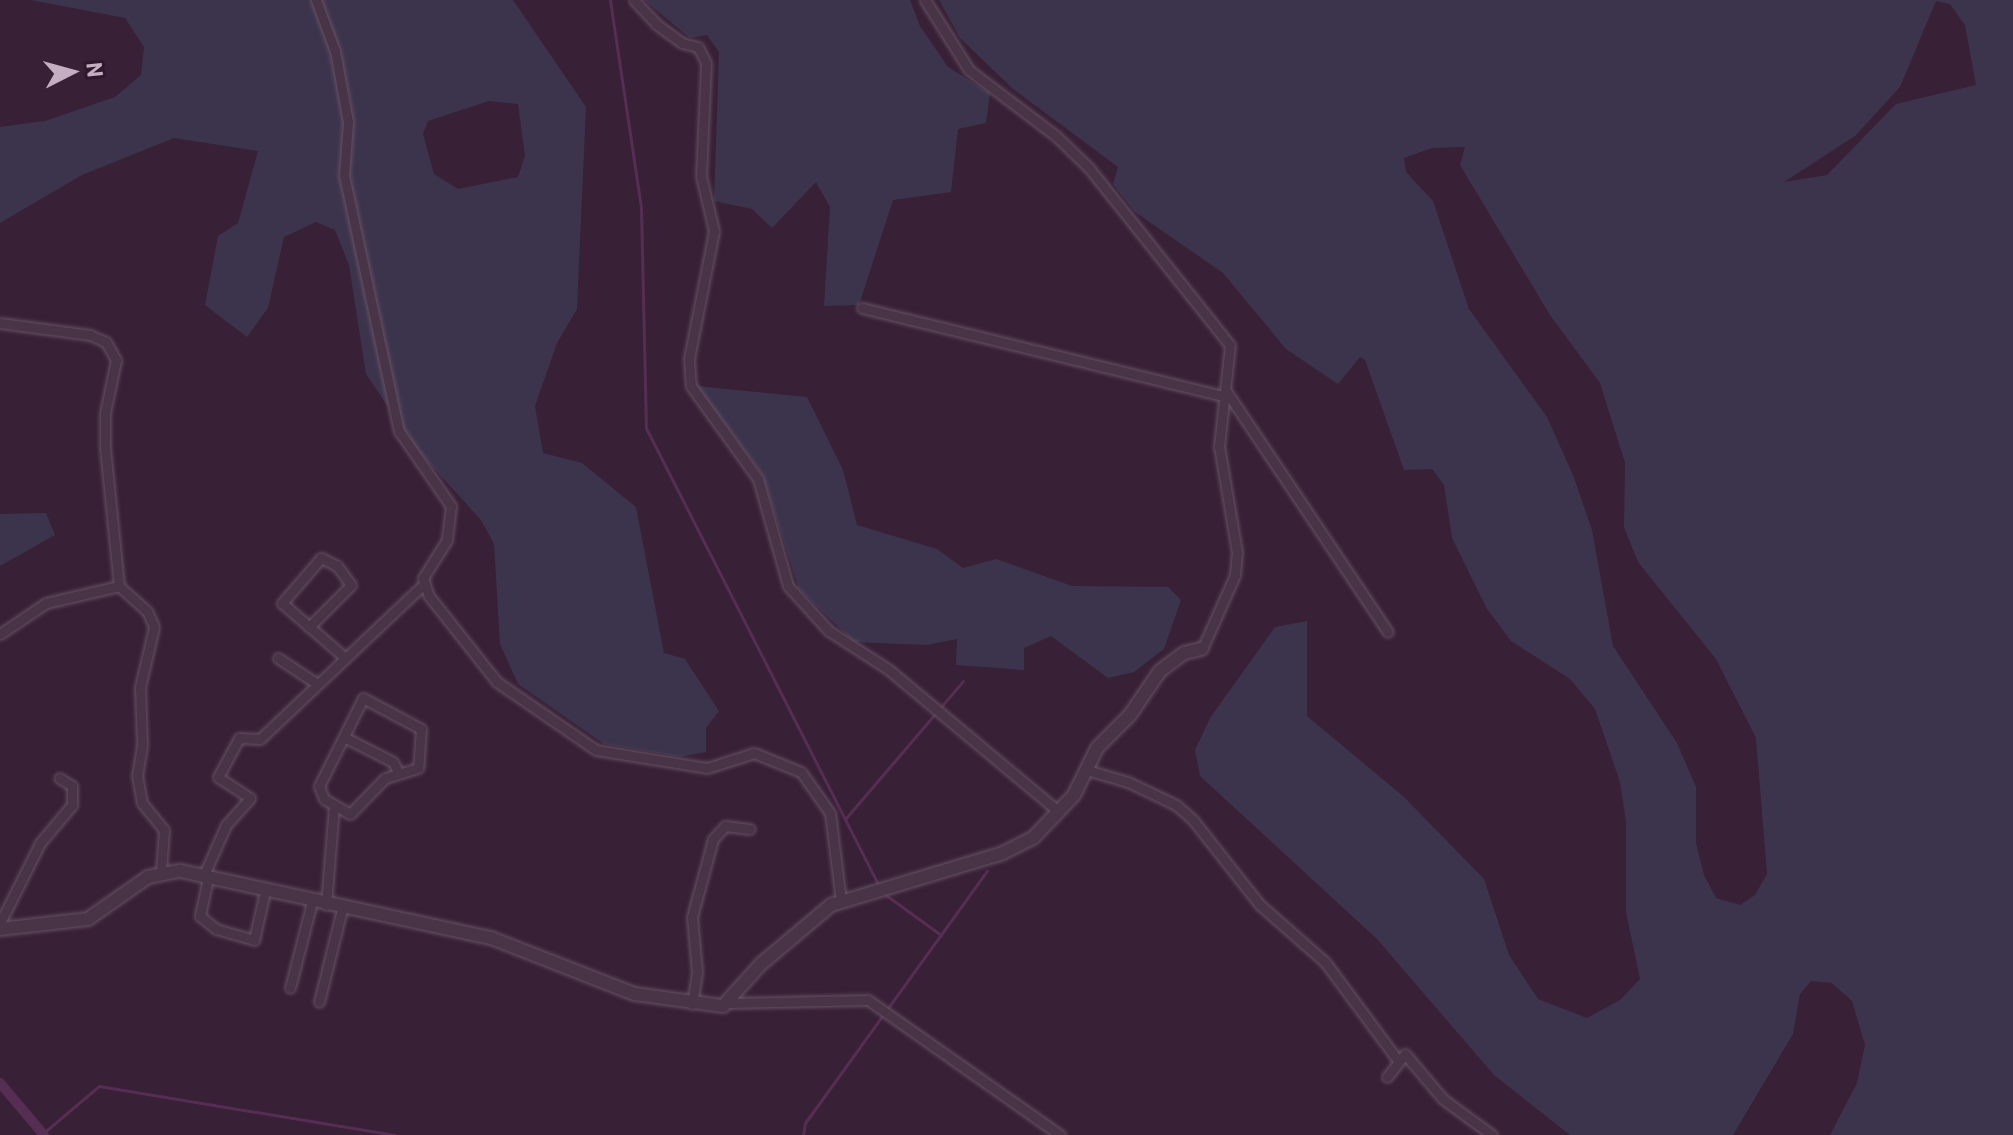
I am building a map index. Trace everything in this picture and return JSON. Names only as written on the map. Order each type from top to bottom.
[{"type":"street","points":[[265,891],[254,940],[216,929],[200,916],[206,877],[226,825],[250,798],[218,777],[239,738],[260,739],[314,682],[423,585],[447,540],[451,506],[399,431],[344,175],[348,122],[335,51],[316,0]]},
{"type":"street","points":[[634,0],[656,24],[682,43],[698,47],[706,63],[701,176],[714,231],[689,359],[691,386],[758,479],[788,586],[829,631],[888,669],[1059,812]]},
{"type":"street","points":[[730,1003],[761,964],[821,911],[841,901],[1011,850],[1059,812],[1087,770],[1097,748],[1130,715],[1160,671],[1184,653],[1202,649],[1235,575],[1237,552],[1220,457],[1232,352],[1213,319],[1089,168],[1056,136],[969,70],[925,0]]},
{"type":"street","points":[[862,308],[1226,394],[1388,632]]},
{"type":"street","points":[[0,323],[90,335],[112,350],[116,370],[104,423],[119,586],[147,611],[154,627],[140,687],[142,745],[137,775],[142,803],[164,830],[161,872]]},
{"type":"street","points":[[309,627],[351,585],[337,566],[321,558],[282,603],[309,627],[343,656]]},
{"type":"street","points":[[423,585],[497,682],[596,750],[707,768],[754,753],[801,772],[830,813],[841,901]]},
{"type":"street","points":[[0,634],[46,603],[119,586]]},
{"type":"street","points":[[278,658],[314,682]]},
{"type":"street","points":[[363,698],[421,729],[418,768],[399,774],[385,778],[350,814],[324,799],[319,786],[363,698]]},
{"type":"street","points":[[344,737],[393,762],[399,774]]},
{"type":"street","points":[[1087,770],[1128,782],[1176,805],[1193,820],[1259,904],[1325,962],[1399,1062]]},
{"type":"street","points":[[0,926],[40,843],[72,805],[72,786],[59,778]]},
{"type":"street","points":[[326,906],[334,805]]},
{"type":"street","points":[[692,1004],[697,972],[692,917],[713,839],[725,826],[750,829]]},
{"type":"street","points":[[0,926],[88,919],[161,872],[206,877],[326,906],[491,938],[635,994],[692,1004],[868,1000],[1060,1135]]},
{"type":"street","points":[[290,988],[312,902]]},
{"type":"street","points":[[319,1002],[342,909]]},
{"type":"street","points":[[1387,1077],[1405,1054],[1443,1099],[1492,1135]]},
{"type":"shaded area","points":[[31,0],[513,0],[586,107],[577,309],[557,343],[535,406],[543,453],[582,463],[636,507],[664,653],[685,659],[719,711],[706,728],[706,752],[680,757],[604,744],[518,684],[500,644],[494,544],[481,520],[418,451],[366,374],[349,265],[335,230],[316,222],[284,237],[268,308],[247,337],[205,305],[218,236],[238,223],[258,151],[174,138],[82,175],[0,223],[0,127],[45,121],[115,97],[141,75],[144,47],[125,18]],"holes":[[[489,101],[518,104],[525,156],[518,177],[458,189],[434,174],[423,134],[428,121]]]},
{"type":"shaded area","points":[[644,0],[910,0],[920,26],[948,67],[990,93],[986,123],[958,129],[951,192],[893,200],[859,305],[824,306],[830,207],[816,182],[772,228],[752,209],[714,201],[719,52],[707,35],[690,38]]},
{"type":"shaded area","points":[[939,0],[2013,0],[2013,1135],[1830,1135],[1857,1083],[1865,1045],[1852,1001],[1832,983],[1811,981],[1800,994],[1793,1034],[1733,1135],[1570,1135],[1494,1075],[1377,939],[1200,776],[1195,750],[1210,718],[1275,627],[1307,621],[1307,716],[1404,797],[1484,879],[1509,955],[1538,999],[1587,1018],[1620,1000],[1640,979],[1626,912],[1626,822],[1620,782],[1595,709],[1570,679],[1511,641],[1487,609],[1452,538],[1444,485],[1432,469],[1404,470],[1365,360],[1360,357],[1338,384],[1286,349],[1223,273],[1135,212],[1113,184],[1118,167],[1013,89],[960,38]],"holes":[[[1936,1],[1950,4],[1965,25],[1976,85],[1896,104],[1827,175],[1784,182],[1855,136],[1900,87]],[[1465,147],[1460,165],[1550,315],[1600,383],[1625,463],[1624,527],[1638,562],[1716,659],[1756,738],[1767,874],[1755,895],[1740,905],[1716,898],[1704,875],[1696,843],[1696,787],[1677,743],[1613,646],[1592,530],[1573,475],[1547,417],[1469,309],[1433,201],[1406,172],[1404,158],[1432,148]]]},
{"type":"shaded area","points":[[697,386],[807,397],[843,470],[857,525],[937,549],[963,568],[996,559],[1072,586],[1168,587],[1181,600],[1164,649],[1134,672],[1108,678],[1051,636],[1024,648],[1024,670],[956,665],[957,639],[926,645],[854,642],[799,589],[762,474]]},
{"type":"shaded area","points":[[46,513],[55,535],[0,566],[0,514]]},
{"type":"waterway","points":[[610,0],[641,208],[646,428],[879,886]]},
{"type":"waterway","points":[[846,818],[963,681]]},
{"type":"waterway","points":[[803,1135],[805,1123],[987,871]]},
{"type":"waterway","points":[[883,893],[941,935]]},
{"type":"waterway","points":[[0,1083],[44,1135]]},
{"type":"waterway","points":[[41,1135],[99,1086],[395,1135]]}]
